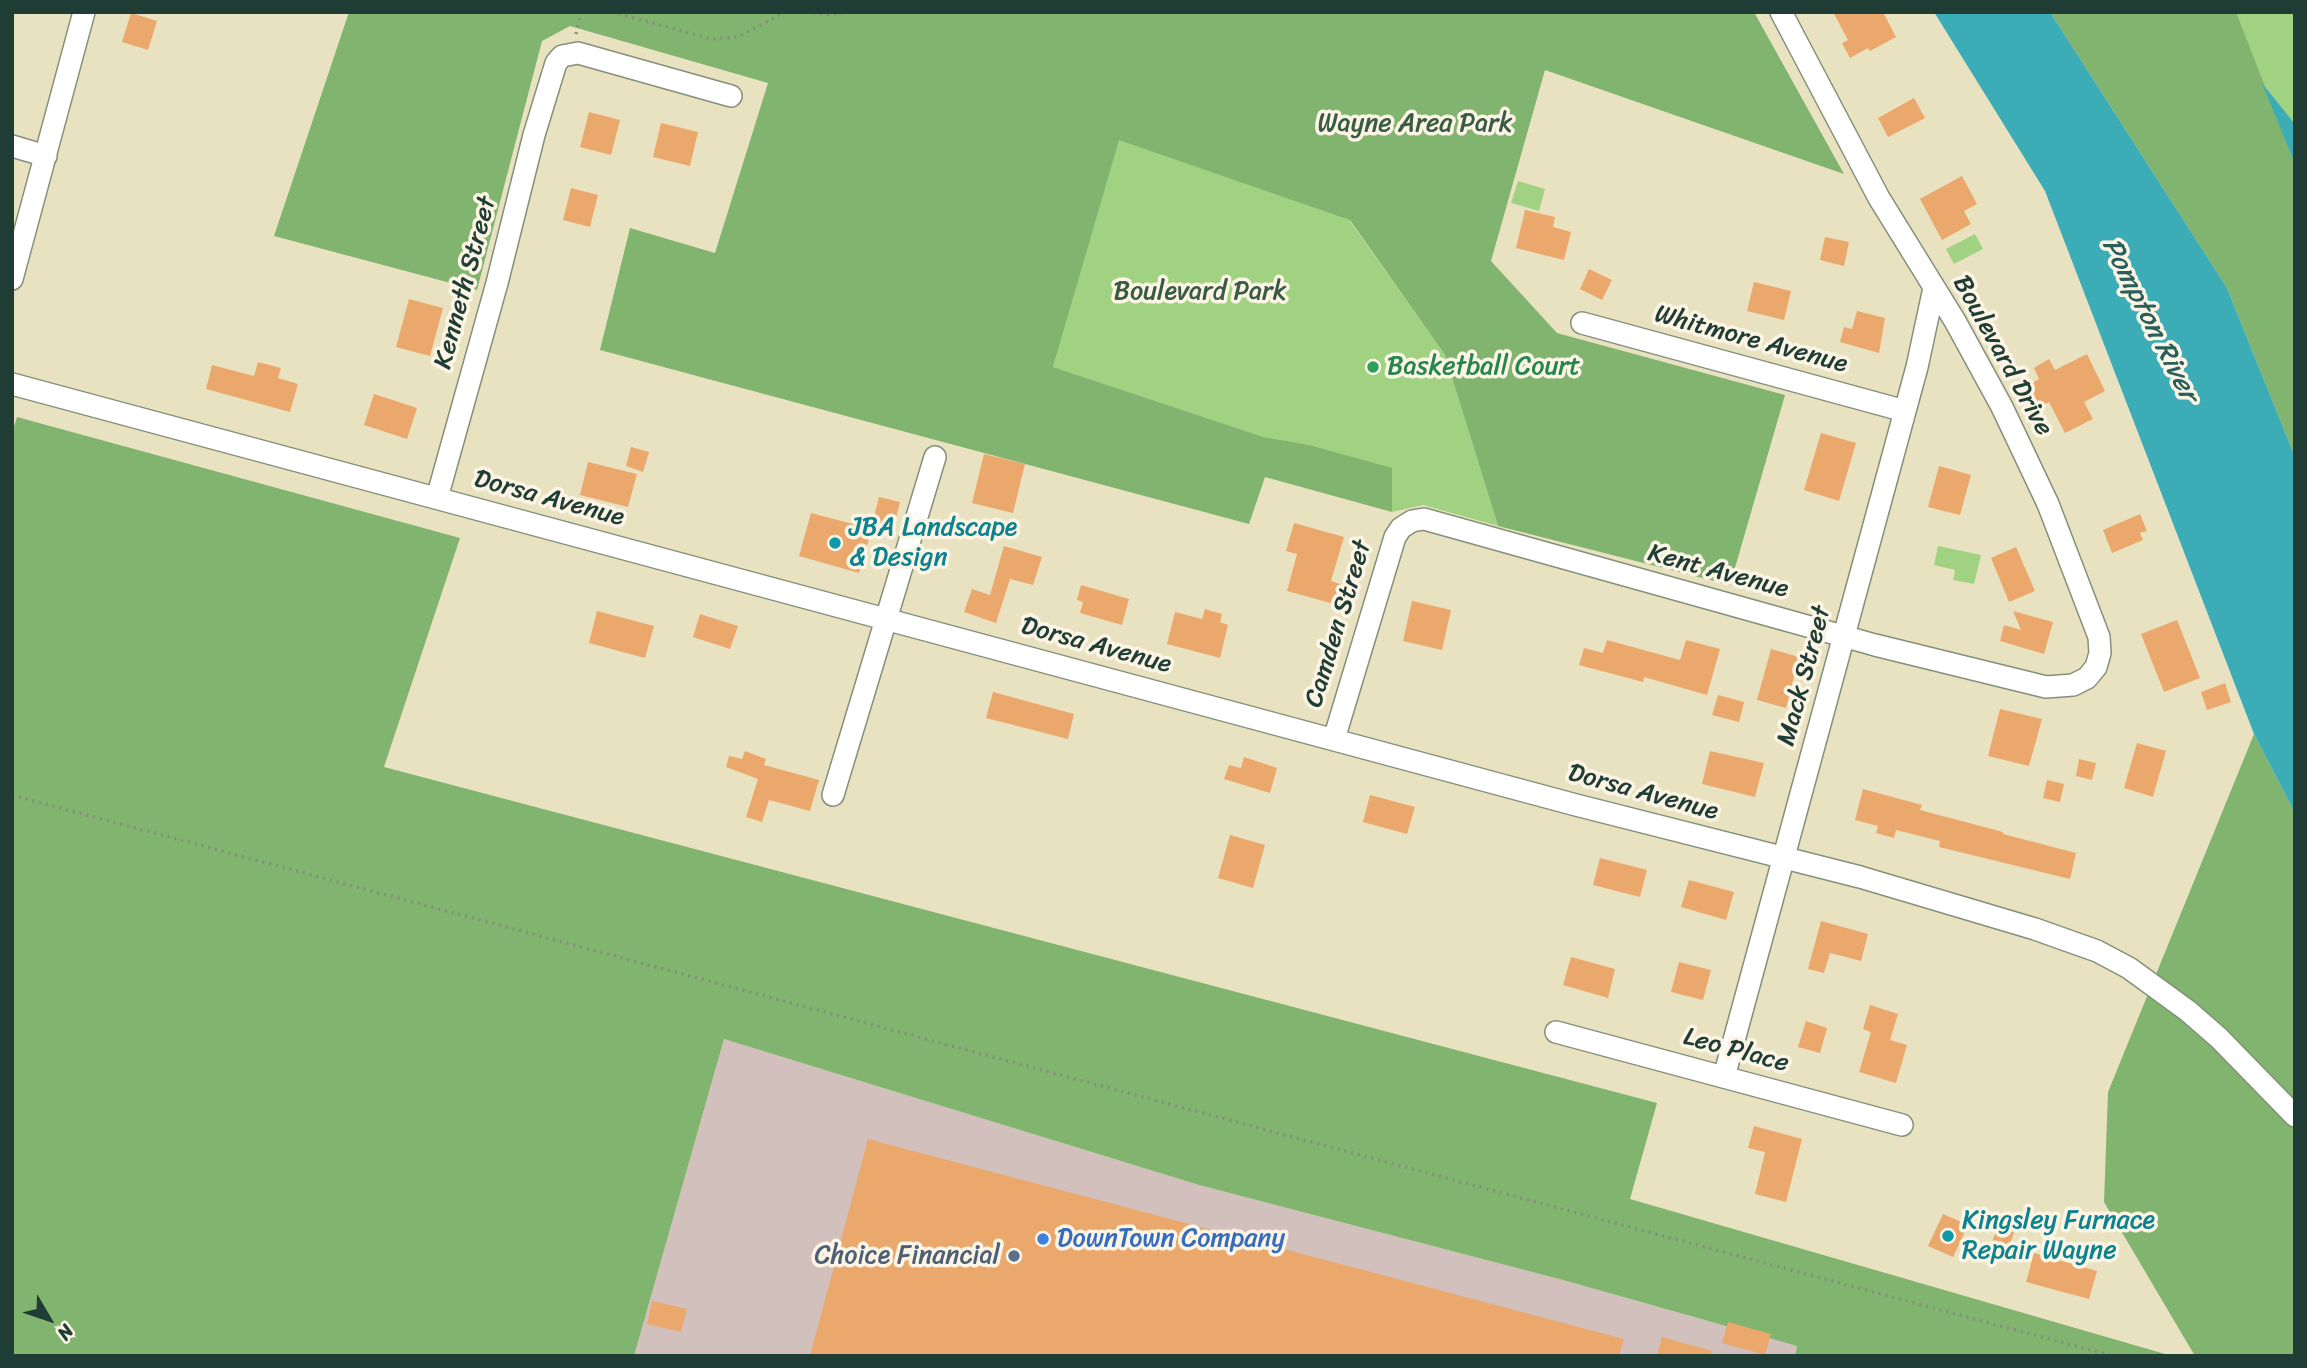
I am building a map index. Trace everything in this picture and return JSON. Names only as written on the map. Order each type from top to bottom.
[{"type":"street","points":[[12,279],[84,12]]},
{"type":"street","name":"Boulevard Drive","points":[[1780,12],[1879,198],[1955,321],[2018,441],[2048,504],[2099,636],[2100,653],[2096,667],[2087,678],[2073,685],[2057,688],[2021,681]]},
{"type":"street","name":"Kenneth Street","points":[[436,498],[556,63],[562,56],[571,53],[731,96]]},
{"type":"street","points":[[12,146],[46,156]]},
{"type":"street","name":"Mack Street","points":[[1724,1077],[1917,367],[1934,288]]},
{"type":"street","name":"Whitmore Avenue","points":[[1582,323],[1905,411]]},
{"type":"street","name":"Dorsa Avenue","points":[[12,384],[887,621],[1562,801],[1784,857],[2035,929],[2097,951],[2129,968],[2219,1038],[2295,1116]]},
{"type":"street","points":[[833,795],[935,457]]},
{"type":"street","name":"Kent Avenue","points":[[1401,528],[1412,521],[1424,519],[1844,636],[2021,681]]},
{"type":"street","name":"Camden Street","points":[[1334,739],[1395,537],[1401,528]]},
{"type":"street","name":"Leo Place","points":[[1556,1032],[1902,1125]]},
{"type":"path","points":[[612,12],[712,39],[738,37],[785,12]]},
{"type":"path","points":[[806,12],[832,15],[846,12]]},
{"type":"path","points":[[12,795],[2113,1356]]},
{"type":"shaded area","points":[[724,1039],[1199,1185],[1563,1280],[1797,1346],[1795,1356],[634,1356]]},
{"type":"green space","name":"Wayne Area Park","points":[[349,12],[1754,12],[1844,174],[1545,70],[1491,261],[1557,333],[1785,395],[1730,585],[1498,526],[1445,355],[1350,220],[1119,140],[1053,367],[1264,437],[1310,445],[1392,468],[1392,512],[1265,477],[1249,524],[600,350],[630,228],[715,253],[768,83],[570,26],[542,41],[477,290],[274,236]]},
{"type":"green space","name":"Boulevard Park","points":[[1561,12],[1350,221],[1445,355],[1498,526],[1423,505],[1392,512],[1391,468],[1310,445],[1264,437],[1053,367],[1118,140]]},
{"type":"green space","points":[[2050,12],[2236,12],[2295,164],[2295,457],[2227,288]]},
{"type":"green space","points":[[2236,12],[2294,12],[2295,124],[2262,83]]},
{"type":"green space","points":[[1518,181],[1545,189],[1539,211],[1511,203]]},
{"type":"green space","points":[[1975,234],[1983,249],[1954,264],[1946,249]]},
{"type":"green space","points":[[17,417],[460,538],[384,767],[1657,1103],[1630,1199],[2172,1356],[1795,1356],[1797,1346],[1563,1280],[1199,1185],[724,1039],[634,1356],[12,1356],[12,433]]},
{"type":"green space","points":[[1938,546],[1981,555],[1974,584],[1953,580],[1955,570],[1934,565]]},
{"type":"green space","points":[[2254,734],[2295,813],[2295,1356],[2195,1356],[2104,1202],[2108,1092]]},
{"type":"water","name":"Pompton River","points":[[1934,12],[2050,12],[2227,288],[2295,457],[2295,813],[2254,734],[2045,191]]},
{"type":"water","points":[[2262,83],[2295,124],[2295,164]]},
{"type":"building","points":[[1833,12],[1883,12],[1896,37],[1850,58],[1842,43],[1848,40]]},
{"type":"building","points":[[131,13],[157,21],[148,50],[122,42]]},
{"type":"building","points":[[1914,98],[1925,118],[1888,137],[1878,118]]},
{"type":"building","points":[[589,112],[620,120],[611,155],[580,147]]},
{"type":"building","points":[[661,123],[698,132],[690,166],[653,157]]},
{"type":"building","points":[[1962,176],[1977,204],[1964,211],[1971,224],[1942,240],[1920,199]]},
{"type":"building","points":[[571,188],[598,195],[590,227],[563,220]]},
{"type":"building","points":[[1525,210],[1555,217],[1553,227],[1571,232],[1564,260],[1516,248]]},
{"type":"building","points":[[1825,237],[1849,242],[1844,266],[1820,260]]},
{"type":"building","points":[[1589,269],[1612,280],[1602,300],[1580,289]]},
{"type":"building","points":[[1754,282],[1791,291],[1784,320],[1747,311]]},
{"type":"building","points":[[409,299],[443,308],[430,356],[396,347]]},
{"type":"building","points":[[1857,311],[1885,318],[1879,353],[1840,342],[1844,327],[1852,329]]},
{"type":"building","points":[[2087,354],[2105,391],[2084,402],[2093,419],[2065,433],[2049,402],[2036,409],[2025,387],[2039,379],[2034,368],[2049,359],[2055,370]]},
{"type":"building","points":[[258,362],[281,368],[278,378],[298,384],[290,412],[206,389],[212,365],[254,376]]},
{"type":"building","points":[[374,394],[417,408],[407,439],[364,425]]},
{"type":"building","points":[[1821,433],[1856,443],[1839,501],[1804,490]]},
{"type":"building","points":[[631,447],[649,452],[643,472],[626,466]]},
{"type":"building","points":[[984,454],[1025,464],[1013,513],[972,503]]},
{"type":"building","points":[[588,462],[637,474],[628,507],[580,495]]},
{"type":"building","points":[[1939,466],[1971,475],[1960,515],[1928,507]]},
{"type":"building","points":[[879,497],[900,502],[894,526],[873,521]]},
{"type":"building","name":"JBA Landscape & Design","points":[[811,513],[872,529],[859,573],[799,556]]},
{"type":"building","points":[[2140,514],[2147,531],[2140,533],[2143,540],[2112,553],[2103,530]]},
{"type":"building","points":[[1294,523],[1344,537],[1331,581],[1340,584],[1334,604],[1287,591],[1297,554],[1286,551]]},
{"type":"building","points":[[1004,546],[1042,557],[1033,585],[1010,579],[996,623],[964,612],[972,589],[990,595]]},
{"type":"building","points":[[2016,547],[2035,591],[2009,602],[1991,558]]},
{"type":"building","points":[[1081,585],[1129,599],[1122,625],[1080,613],[1083,602],[1077,600]]},
{"type":"building","points":[[1412,601],[1451,610],[1442,650],[1403,641]]},
{"type":"building","points":[[1205,609],[1222,614],[1220,622],[1228,625],[1220,658],[1167,644],[1175,612],[1202,619]]},
{"type":"building","points":[[597,611],[654,626],[645,658],[589,643]]},
{"type":"building","points":[[2013,611],[2053,622],[2044,654],[2000,641],[2004,625],[2021,630]]},
{"type":"building","points":[[700,614],[738,626],[730,649],[693,637]]},
{"type":"building","points":[[2177,620],[2200,678],[2164,692],[2141,634]]},
{"type":"building","points":[[1607,640],[1680,660],[1686,640],[1720,649],[1707,695],[1644,677],[1643,682],[1579,665],[1584,648],[1603,653]]},
{"type":"building","points":[[1771,649],[1799,657],[1786,708],[1757,700]]},
{"type":"building","points":[[2225,683],[2231,702],[2207,710],[2201,692]]},
{"type":"building","points":[[993,692],[1074,714],[1068,739],[986,718]]},
{"type":"building","points":[[1718,695],[1744,702],[1739,722],[1712,715]]},
{"type":"building","points":[[2000,709],[2042,719],[2029,766],[1988,756]]},
{"type":"building","points":[[2137,743],[2166,751],[2153,797],[2124,788]]},
{"type":"building","points":[[745,751],[766,759],[764,765],[819,780],[810,811],[769,800],[762,822],[746,817],[758,779],[726,767],[729,756],[742,759]]},
{"type":"building","points":[[1710,751],[1764,763],[1755,797],[1702,784]]},
{"type":"building","points":[[1244,757],[1277,768],[1270,793],[1224,779],[1229,765],[1241,768]]},
{"type":"building","points":[[2079,759],[2096,763],[2092,780],[2076,776]]},
{"type":"building","points":[[2047,780],[2064,784],[2060,802],[2043,798]]},
{"type":"building","points":[[1863,789],[1922,805],[1920,810],[2076,853],[2070,879],[1939,847],[1940,841],[1896,830],[1894,838],[1876,833],[1878,826],[1855,820]]},
{"type":"building","points":[[1370,795],[1415,807],[1407,834],[1363,822]]},
{"type":"building","points":[[1230,835],[1265,845],[1253,888],[1218,878]]},
{"type":"building","points":[[1600,858],[1647,870],[1640,897],[1593,885]]},
{"type":"building","points":[[1689,880],[1734,892],[1726,920],[1681,907]]},
{"type":"building","points":[[1821,921],[1868,934],[1861,961],[1830,953],[1824,973],[1808,969]]},
{"type":"building","points":[[1571,957],[1615,969],[1608,998],[1563,985]]},
{"type":"building","points":[[1679,962],[1711,970],[1703,1000],[1671,992]]},
{"type":"building","points":[[1870,1005],[1898,1014],[1890,1040],[1907,1045],[1896,1083],[1859,1072],[1871,1032],[1863,1029]]},
{"type":"building","points":[[1806,1021],[1827,1028],[1820,1053],[1798,1047]]},
{"type":"building","points":[[1754,1126],[1802,1139],[1786,1202],[1755,1194],[1765,1152],[1748,1148]]},
{"type":"building","name":"DownTown Company","points":[[868,1139],[1624,1339],[1619,1356],[810,1356]]},
{"type":"building","name":"Kingsley Furnace Repair Wayne","points":[[1943,1214],[1968,1225],[1953,1257],[1928,1246]]},
{"type":"building","points":[[1999,1224],[2015,1230],[2006,1254],[1990,1247]]},
{"type":"building","points":[[2034,1253],[2097,1271],[2089,1299],[2026,1282]]},
{"type":"building","points":[[652,1301],[687,1309],[681,1332],[647,1324]]},
{"type":"building","points":[[1728,1322],[1771,1334],[1765,1355],[1722,1343]]},
{"type":"building","points":[[1662,1337],[1712,1351],[1711,1356],[1657,1356]]},
{"type":"place","name":"Basketball Court","points":[[1373,367]]},
{"type":"place","name":"JBA Landscape & Design","points":[[835,543]]},
{"type":"place","name":"Kingsley Furnace Repair Wayne","points":[[1948,1236]]},
{"type":"place","name":"DownTown Company","points":[[1043,1239]]},
{"type":"place","name":"Choice Financial","points":[[1014,1256]]}]
